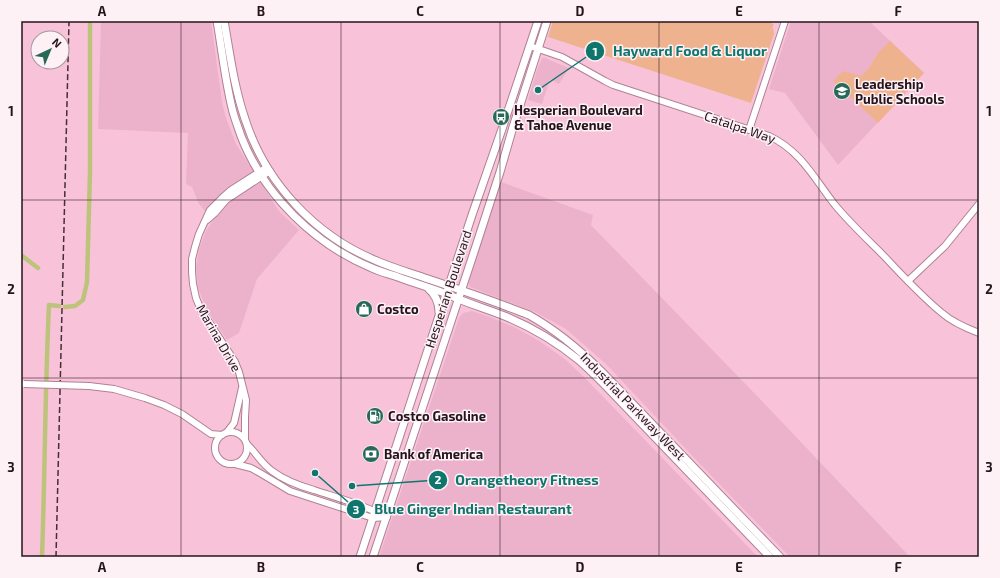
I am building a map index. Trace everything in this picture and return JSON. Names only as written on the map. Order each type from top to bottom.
[{"type":"main road","name":"Industrial Parkway West","points":[[217,21],[236,123],[261,174],[290,212],[325,241],[372,269],[447,294],[505,316],[550,340],[580,361],[743,524],[780,557]]},
{"type":"main road","name":"Industrial Parkway West","points":[[224,21],[237,90],[245,120],[255,144],[268,169],[290,198],[312,221],[350,248],[376,261],[508,307],[528,315],[555,331],[585,355],[743,524],[770,557]]},
{"type":"main road","name":"Hesperian Boulevard","points":[[360,557],[472,215],[538,21]]},
{"type":"main road","name":"Hesperian Boulevard","points":[[373,557],[498,178],[511,132],[547,21]]},
{"type":"main road","points":[[508,112],[507,128],[511,132]]},
{"type":"main road","points":[[427,287],[436,298],[440,315]]},
{"type":"street","points":[[749,130],[785,21]]},
{"type":"street","name":"Catalpa Way","points":[[530,46],[562,57],[604,82],[778,140],[794,152],[843,214],[908,281],[943,314],[963,326],[979,333]]},
{"type":"street","name":"Marina Drive","points":[[246,442],[246,400],[239,372],[235,362],[201,310],[196,298],[193,284],[192,259],[199,234],[206,221],[226,200],[268,169]]},
{"type":"street","points":[[908,281],[945,246],[979,204]]},
{"type":"street","points":[[22,384],[89,386],[114,389],[146,398],[182,414],[211,434],[216,455],[220,460],[227,464],[235,464],[256,470],[290,490],[387,517]]},
{"type":"street","name":"Marina Drive","points":[[225,433],[234,423],[243,386]]},
{"type":"street","points":[[211,434],[232,432],[242,435],[259,458],[273,472],[293,483],[374,514]]},
{"type":"street","points":[[215,446],[217,441],[225,433]]},
{"type":"street","points":[[235,464],[240,462],[246,455],[248,450],[246,442]]},
{"type":"street","points":[[290,490],[293,483]]},
{"type":"shaded area","points":[[101,21],[211,21],[222,102],[225,115],[236,144],[279,211],[299,230],[257,279],[239,333],[227,340],[207,310],[198,288],[196,268],[199,249],[206,231],[214,219],[199,204],[192,187],[186,184],[188,133],[98,129]]},
{"type":"shaded area","points":[[553,21],[769,21],[774,25],[764,38],[773,27],[774,34],[751,103],[548,37]]},
{"type":"shaded area","name":"Leadership Public Schools","points":[[791,21],[869,21],[924,73],[838,165],[785,93],[769,89]]},
{"type":"shaded area","points":[[890,41],[924,73],[878,123],[833,81],[843,71],[861,76],[869,68],[878,53]]},
{"type":"shaded area","points":[[542,58],[569,68],[559,84],[550,79],[542,104],[528,100]]},
{"type":"shaded area","points":[[501,182],[593,215],[591,225],[762,401],[910,557],[790,557],[606,364],[566,329],[535,312],[470,287],[468,282]]},
{"type":"shaded area","points":[[472,311],[516,328],[541,342],[566,360],[758,557],[379,557],[459,318],[463,313]]},
{"type":"waterway","points":[[65,307],[75,306],[83,300],[87,282],[90,172],[90,21]]},
{"type":"waterway","points":[[21,255],[38,268]]},
{"type":"waterway","points":[[42,557],[49,305],[59,306]]},
{"type":"railway","points":[[56,557],[69,21]]},
{"type":"place","name":"Hayward Food & Liquor","points":[[538,90]]},
{"type":"place","name":"Leadership Public Schools","points":[[842,91]]},
{"type":"place","name":"Hesperian Boulevard & Tahoe Avenue","points":[[501,117]]},
{"type":"place","name":"Costco","points":[[364,309]]},
{"type":"place","name":"Costco Gasoline","points":[[375,416]]},
{"type":"place","name":"Bank of America","points":[[371,454]]},
{"type":"place","name":"Blue Ginger Indian Restaurant","points":[[315,473]]},
{"type":"place","name":"Orangetheory Fitness","points":[[352,486]]}]
